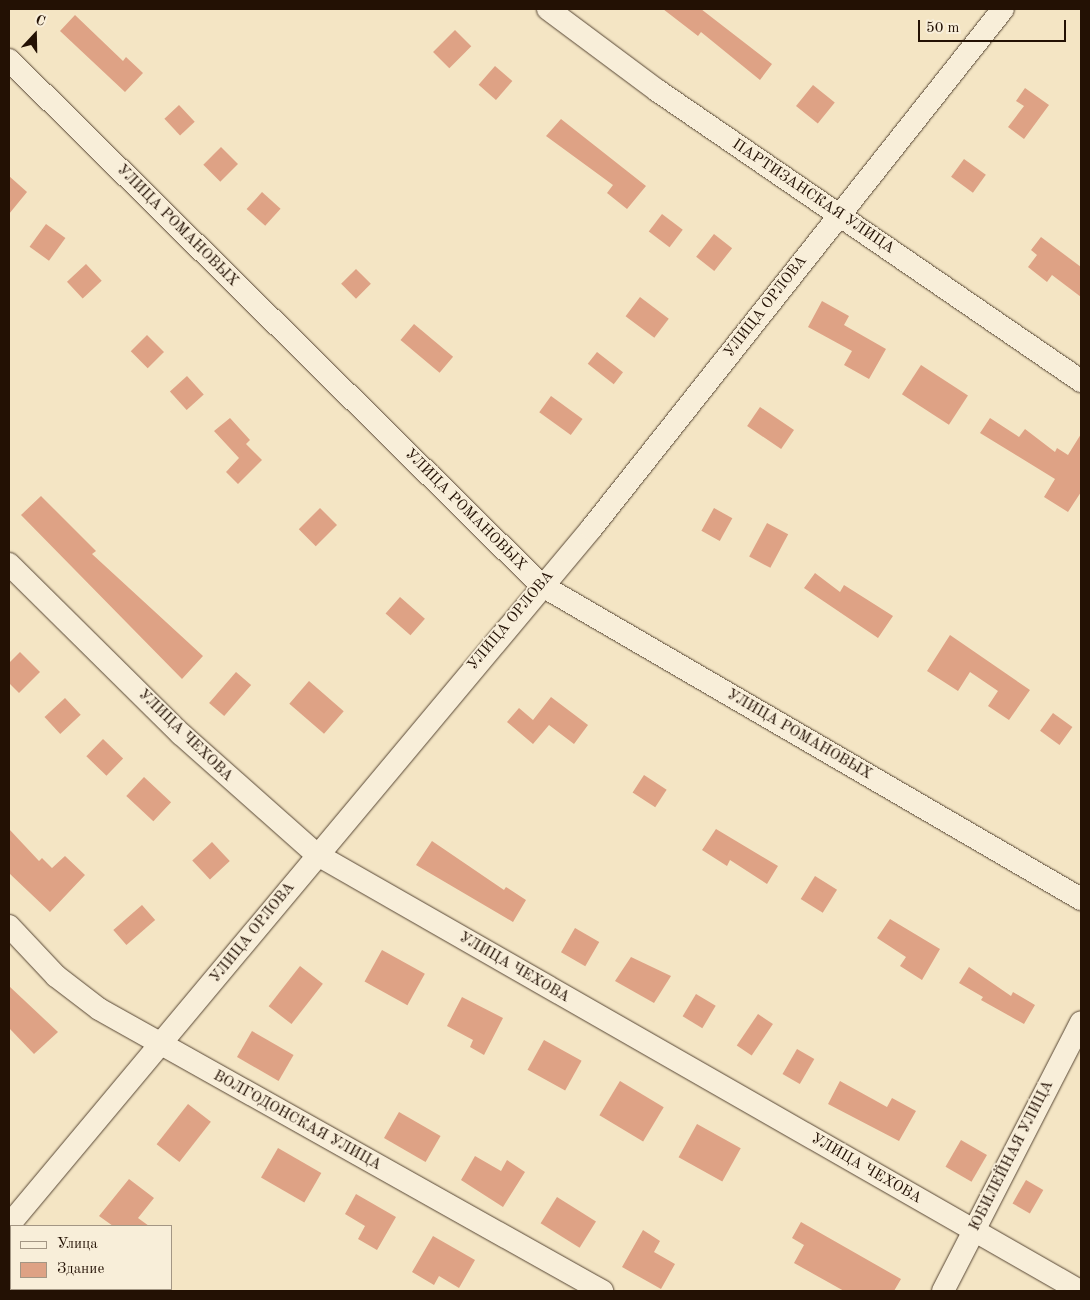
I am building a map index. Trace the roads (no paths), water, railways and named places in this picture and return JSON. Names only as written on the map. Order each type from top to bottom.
[{"type":"street","name":"ПАРТИЗАНСКАЯ УЛИЦА","points":[[548,9],[838,215],[1081,380]]},
{"type":"street","name":"УЛИЦА ОРЛОВА","points":[[9,1225],[162,1046],[316,854],[541,585],[597,521],[1003,9]]},
{"type":"street","name":"УЛИЦА РОМАНОВЫХ","points":[[9,60],[541,585],[1081,899]]},
{"type":"street","name":"УЛИЦА ЧЕХОВА","points":[[9,564],[181,734],[316,854],[1080,1291]]},
{"type":"street","name":"ВОЛГОДОНСКАЯ УЛИЦА","points":[[9,926],[63,981],[100,1009],[162,1046],[602,1291]]},
{"type":"street","name":"ЮБИЛЕЙНАЯ УЛИЦА","points":[[943,1291],[1081,1022]]}]
